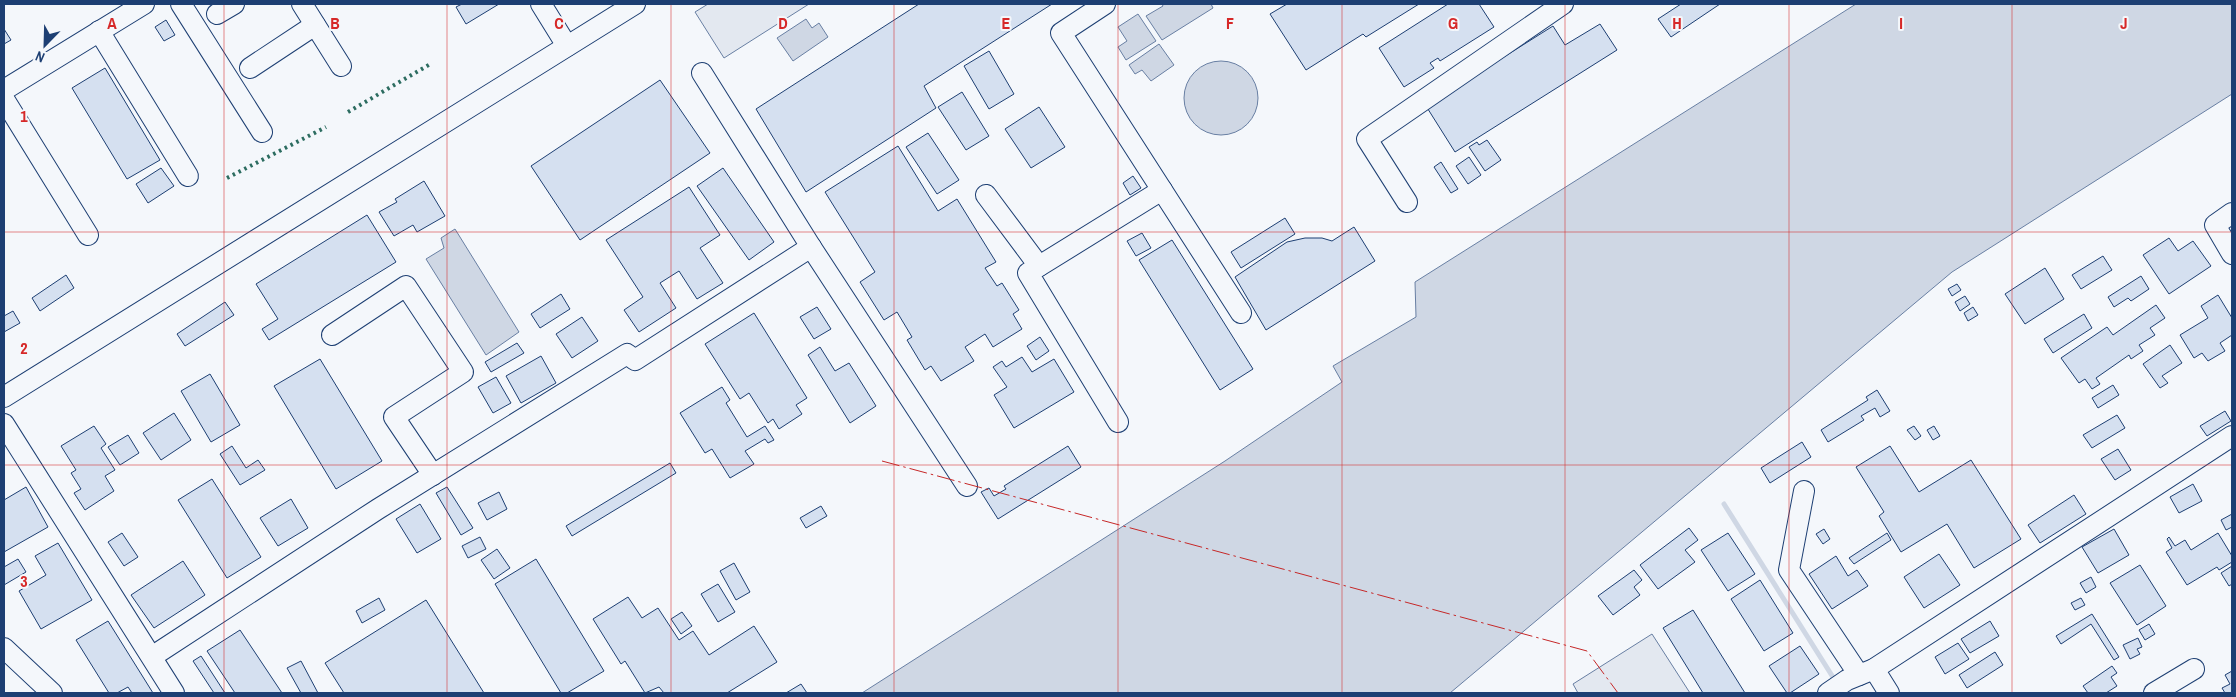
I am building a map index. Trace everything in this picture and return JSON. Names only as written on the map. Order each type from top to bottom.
[{"type":"lane","points":[[4,90],[144,4]]},
{"type":"lane","points":[[181,4],[262,132]]},
{"type":"lane","points":[[302,4],[342,66]]},
{"type":"lane","points":[[541,4],[566,46]]},
{"type":"lane","points":[[4,397],[635,4]]},
{"type":"lane","points":[[1105,4],[1061,33],[1241,313]]},
{"type":"lane","points":[[1407,202],[1367,139],[1563,4]]},
{"type":"lane","points":[[250,68],[315,25]]},
{"type":"lane","points":[[99,31],[188,176]]},
{"type":"lane","points":[[702,74],[811,247],[967,486]]},
{"type":"lane","points":[[4,99],[88,235]]},
{"type":"lane","points":[[1118,422],[1028,273],[1162,190]]},
{"type":"lane","points":[[986,195],[1039,266]]},
{"type":"lane","points":[[2232,213],[2215,225],[2232,254]]},
{"type":"lane","points":[[153,656],[433,475],[627,354],[635,360],[811,247]]},
{"type":"lane","points":[[332,335],[406,286],[463,372],[394,417],[433,475]]},
{"type":"lane","points":[[4,424],[153,656],[174,693]]},
{"type":"lane","points":[[1828,693],[1860,675],[2232,436]]},
{"type":"lane","points":[[1804,490],[1789,570],[1860,675],[1889,693]]},
{"type":"lane","points":[[4,648],[52,693]]},
{"type":"lane","points":[[2154,693],[2194,669]]},
{"type":"shaded area","points":[[708,4],[809,4],[724,58],[695,12]]},
{"type":"shaded area","points":[[1162,4],[1211,4],[1213,8],[1162,40],[1146,16],[1163,6]]},
{"type":"shaded area","points":[[1856,4],[2232,4],[2232,94],[1952,272],[1450,693],[862,693],[1225,461],[1342,382],[1333,366],[1416,317],[1415,282]]},
{"type":"shaded area","points":[[1138,14],[1156,41],[1126,60],[1118,47],[1127,41],[1118,27]]},
{"type":"shaded area","points":[[806,19],[812,28],[819,23],[828,37],[793,61],[777,38]]},
{"type":"shaded area","points":[[1159,44],[1174,65],[1151,81],[1142,70],[1135,74],[1129,65]]},
{"type":"shaded area","points":[[1221,61],[1242,67],[1252,77],[1258,98],[1252,119],[1242,129],[1221,135],[1200,129],[1190,119],[1184,98],[1190,77],[1200,67]]},
{"type":"shaded area","points":[[455,229],[519,332],[486,355],[426,259],[444,248],[441,238]]},
{"type":"shaded area","points":[[1652,634],[1690,693],[1578,693],[1573,684]]},
{"type":"building","points":[[462,4],[499,4],[466,24],[456,7]]},
{"type":"building","points":[[919,4],[1052,4],[924,86],[936,108],[806,192],[756,109]]},
{"type":"building","points":[[1287,4],[1419,4],[1366,37],[1363,34],[1306,70],[1270,14]]},
{"type":"building","points":[[1448,4],[1479,4],[1494,27],[1440,61],[1438,58],[1430,63],[1434,68],[1404,87],[1379,48]]},
{"type":"building","points":[[1681,4],[1720,4],[1671,37],[1658,19]]},
{"type":"building","points":[[166,20],[175,35],[164,41],[155,27]]},
{"type":"building","points":[[1600,24],[1617,50],[1455,152],[1426,106],[1553,26],[1565,45]]},
{"type":"building","points":[[4,29],[11,40],[4,44]]},
{"type":"building","points":[[989,51],[1014,94],[989,109],[964,66]]},
{"type":"building","points":[[105,68],[160,160],[127,179],[72,88]]},
{"type":"building","points":[[660,80],[710,153],[580,240],[531,166]]},
{"type":"building","points":[[962,92],[989,136],[966,150],[938,107]]},
{"type":"building","points":[[1039,107],[1065,147],[1031,168],[1005,129]]},
{"type":"building","points":[[928,133],[959,180],[937,194],[906,147]]},
{"type":"building","points":[[1487,140],[1501,160],[1485,171],[1469,147],[1477,142],[1479,145]]},
{"type":"building","points":[[898,146],[938,211],[957,199],[996,262],[985,268],[997,286],[1002,283],[1019,310],[1013,314],[1022,329],[993,347],[985,334],[965,347],[974,361],[941,381],[931,366],[925,370],[907,340],[912,337],[897,312],[884,320],[860,282],[875,272],[825,192]]},
{"type":"building","points":[[1469,157],[1481,175],[1468,184],[1456,166]]},
{"type":"building","points":[[1441,162],[1458,189],[1451,193],[1434,167]]},
{"type":"building","points":[[161,168],[174,186],[148,203],[136,184]]},
{"type":"building","points":[[723,168],[774,242],[749,260],[697,186]]},
{"type":"building","points":[[1133,176],[1141,188],[1130,195],[1123,183]]},
{"type":"building","points":[[424,181],[445,216],[417,232],[413,225],[394,236],[379,212],[397,202],[395,199]]},
{"type":"building","points":[[689,187],[720,235],[700,248],[723,283],[697,299],[679,271],[660,283],[676,308],[639,332],[624,310],[643,297],[606,240]]},
{"type":"building","points":[[367,215],[396,262],[269,340],[262,329],[278,319],[256,284]]},
{"type":"building","points":[[1285,218],[1295,234],[1241,268],[1231,252]]},
{"type":"building","points":[[1354,227],[1375,261],[1266,330],[1235,277],[1287,242],[1305,238],[1322,238],[1332,241]]},
{"type":"building","points":[[1142,233],[1151,248],[1136,256],[1127,241]]},
{"type":"building","points":[[2169,238],[2178,251],[2193,241],[2211,266],[2169,294],[2143,255]]},
{"type":"building","points":[[1172,240],[1253,369],[1220,390],[1139,260]]},
{"type":"building","points":[[2103,256],[2112,270],[2081,289],[2072,275]]},
{"type":"building","points":[[2045,268],[2064,299],[2025,324],[2005,294]]},
{"type":"building","points":[[66,275],[74,288],[40,311],[32,298]]},
{"type":"building","points":[[2141,276],[2149,289],[2131,301],[2128,298],[2114,307],[2108,297]]},
{"type":"building","points":[[1957,284],[1961,290],[1952,296],[1948,289]]},
{"type":"building","points":[[561,294],[570,309],[540,328],[531,314]]},
{"type":"building","points":[[2218,295],[2232,318],[2232,335],[2220,343],[2225,351],[2208,361],[2202,353],[2194,358],[2180,335],[2208,318],[2201,306]]},
{"type":"building","points":[[1965,296],[1970,304],[1960,311],[1955,302]]},
{"type":"building","points":[[225,302],[234,315],[185,346],[177,334]]},
{"type":"building","points":[[2156,305],[2165,318],[2150,328],[2155,335],[2139,345],[2143,351],[2131,359],[2129,355],[2096,378],[2100,384],[2092,389],[2085,379],[2079,383],[2061,358],[2107,327],[2113,335]]},
{"type":"building","points":[[817,307],[831,329],[814,339],[800,317]]},
{"type":"building","points":[[1973,307],[1978,315],[1968,321],[1964,313]]},
{"type":"building","points":[[13,311],[20,323],[4,332],[4,316]]},
{"type":"building","points":[[754,313],[807,398],[796,405],[802,414],[779,429],[773,419],[768,423],[749,393],[740,399],[705,344]]},
{"type":"building","points":[[2084,314],[2092,328],[2053,353],[2044,339]]},
{"type":"building","points":[[582,317],[598,341],[572,358],[556,334]]},
{"type":"building","points":[[1040,337],[1049,351],[1036,360],[1027,346]]},
{"type":"building","points":[[517,343],[524,353],[491,372],[485,362]]},
{"type":"building","points":[[2170,345],[2182,363],[2162,376],[2168,383],[2160,388],[2143,364]]},
{"type":"building","points":[[820,347],[835,371],[849,363],[876,406],[850,423],[808,355]]},
{"type":"building","points":[[541,356],[556,383],[521,403],[506,376]]},
{"type":"building","points":[[1022,357],[1032,372],[1054,359],[1074,392],[1014,428],[994,395],[1007,387],[993,367],[1002,361],[1006,367]]},
{"type":"building","points":[[320,359],[382,461],[336,489],[274,386]]},
{"type":"building","points":[[210,374],[240,425],[211,442],[181,391]]},
{"type":"building","points":[[496,377],[511,403],[493,413],[478,387]]},
{"type":"building","points":[[2113,385],[2119,395],[2098,408],[2092,398]]},
{"type":"building","points":[[722,387],[730,400],[726,403],[747,437],[765,426],[774,440],[768,443],[765,439],[745,451],[754,464],[730,478],[712,449],[705,453],[680,413]]},
{"type":"building","points":[[1877,390],[1890,411],[1880,417],[1875,408],[1861,416],[1864,420],[1828,442],[1821,430],[1868,400],[1866,397]]},
{"type":"building","points":[[2225,411],[2231,421],[2207,436],[2200,426]]},
{"type":"building","points":[[174,413],[191,440],[161,460],[143,433]]},
{"type":"building","points":[[2117,415],[2125,428],[2092,448],[2083,435]]},
{"type":"building","points":[[94,426],[106,444],[101,448],[115,470],[105,476],[114,491],[85,510],[74,493],[81,489],[71,473],[76,470],[61,446]]},
{"type":"building","points":[[1914,426],[1921,436],[1915,440],[1907,430]]},
{"type":"building","points":[[1934,426],[1940,436],[1933,440],[1927,430]]},
{"type":"building","points":[[128,435],[139,453],[120,465],[108,447]]},
{"type":"building","points":[[1802,442],[1811,457],[1770,483],[1761,468]]},
{"type":"building","points":[[232,446],[246,468],[258,460],[265,470],[240,485],[220,454]]},
{"type":"building","points":[[1068,446],[1081,467],[998,519],[981,492],[989,488],[994,496],[1006,489],[1004,486]]},
{"type":"building","points":[[1890,446],[1919,492],[1971,460],[2021,539],[1974,568],[1947,524],[1901,552],[1879,516],[1884,512],[1856,467]]},
{"type":"building","points":[[2118,449],[2131,470],[2115,480],[2101,459]]},
{"type":"building","points":[[670,463],[676,473],[572,536],[566,526]]},
{"type":"building","points":[[212,479],[261,557],[227,578],[178,500]]},
{"type":"building","points":[[2193,484],[2202,501],[2179,513],[2170,497]]},
{"type":"building","points":[[26,487],[48,527],[4,552],[4,500]]},
{"type":"building","points":[[447,487],[473,528],[461,535],[436,493]]},
{"type":"building","points":[[499,492],[507,509],[487,520],[478,503]]},
{"type":"building","points":[[2074,495],[2086,514],[2040,543],[2028,525]]},
{"type":"building","points":[[291,499],[308,528],[278,546],[260,518]]},
{"type":"building","points":[[420,504],[441,539],[417,553],[396,519]]},
{"type":"building","points":[[821,506],[827,516],[806,528],[800,518]]},
{"type":"building","points":[[2232,514],[2232,527],[2226,530],[2221,520]]},
{"type":"building","points":[[1689,528],[1698,540],[1685,550],[1695,562],[1658,589],[1640,565]]},
{"type":"building","points":[[1824,529],[1830,539],[1823,544],[1816,534]]},
{"type":"building","points":[[2114,529],[2129,555],[2098,573],[2082,547]]},
{"type":"building","points":[[122,533],[138,557],[124,566],[108,542]]},
{"type":"building","points":[[1728,533],[1755,574],[1728,591],[1701,550]]},
{"type":"building","points":[[1887,533],[1891,540],[1854,564],[1849,558]]},
{"type":"building","points":[[2218,533],[2232,556],[2232,562],[2219,570],[2217,567],[2187,585],[2166,552],[2172,548],[2167,539],[2169,537],[2175,546],[2185,540],[2191,550]]},
{"type":"building","points":[[480,537],[486,549],[468,558],[462,546]]},
{"type":"building","points":[[58,543],[92,600],[41,629],[19,591],[46,575],[35,556]]},
{"type":"building","points":[[497,549],[510,568],[494,579],[481,560]]},
{"type":"building","points":[[1939,554],[1960,585],[1924,608],[1904,577]]},
{"type":"building","points":[[1836,556],[1848,576],[1857,570],[1868,586],[1832,609],[1809,574]]},
{"type":"building","points":[[18,559],[26,572],[4,585],[4,567]]},
{"type":"building","points":[[536,559],[604,671],[567,693],[561,693],[495,584]]},
{"type":"building","points":[[183,561],[205,595],[154,628],[131,595]]},
{"type":"building","points":[[734,563],[750,592],[736,600],[720,571]]},
{"type":"building","points":[[2140,565],[2166,606],[2137,625],[2110,583]]},
{"type":"building","points":[[2232,566],[2232,584],[2229,586],[2221,573]]},
{"type":"building","points":[[1634,570],[1642,580],[1634,587],[1640,595],[1613,615],[1598,596]]},
{"type":"building","points":[[2091,577],[2096,587],[2086,593],[2080,583]]},
{"type":"building","points":[[1760,580],[1793,633],[1764,651],[1731,599]]},
{"type":"building","points":[[718,584],[735,612],[718,622],[701,594]]},
{"type":"building","points":[[628,597],[642,618],[658,608],[679,640],[693,631],[709,655],[754,626],[777,662],[727,693],[664,693],[659,687],[645,693],[625,661],[621,664],[593,619]]},
{"type":"building","points":[[379,598],[385,610],[362,623],[356,611]]},
{"type":"building","points":[[2081,598],[2085,605],[2075,610],[2071,603]]},
{"type":"building","points":[[426,600],[484,693],[344,693],[325,663]]},
{"type":"building","points":[[1693,610],[1745,693],[1703,693],[1663,628]]},
{"type":"building","points":[[682,612],[692,626],[681,634],[671,619]]},
{"type":"building","points":[[2092,614],[2119,657],[2114,660],[2091,624],[2061,644],[2056,636]]},
{"type":"building","points":[[108,621],[153,693],[132,693],[128,687],[117,693],[109,693],[76,640]]},
{"type":"building","points":[[1990,621],[1999,636],[1970,653],[1961,639]]},
{"type":"building","points":[[2149,624],[2155,634],[2145,640],[2139,630]]},
{"type":"building","points":[[240,630],[282,693],[235,693],[207,651]]},
{"type":"building","points":[[2138,638],[2142,647],[2137,649],[2140,654],[2130,659],[2123,645]]},
{"type":"building","points":[[1958,643],[1969,659],[1945,674],[1935,657]]},
{"type":"building","points":[[1800,646],[1819,674],[1790,693],[1787,693],[1769,666]]},
{"type":"building","points":[[1995,652],[2003,665],[1967,688],[1959,675]]},
{"type":"building","points":[[201,656],[225,693],[214,693],[193,661]]},
{"type":"building","points":[[301,661],[318,693],[301,693],[287,668]]},
{"type":"building","points":[[2112,666],[2117,673],[2111,677],[2117,686],[2106,693],[2088,693],[2083,686]]},
{"type":"building","points":[[2232,671],[2232,693],[2225,693],[2222,688],[2230,684],[2225,675]]},
{"type":"building","points":[[801,684],[807,693],[786,693]]},
{"type":"waterway","points":[[1724,504],[1836,682]]},
{"type":"hedge","points":[[348,112],[432,63]]},
{"type":"hedge","points":[[227,178],[326,127]]},
{"type":"power","points":[[882,461],[1587,651],[1618,693]]}]
